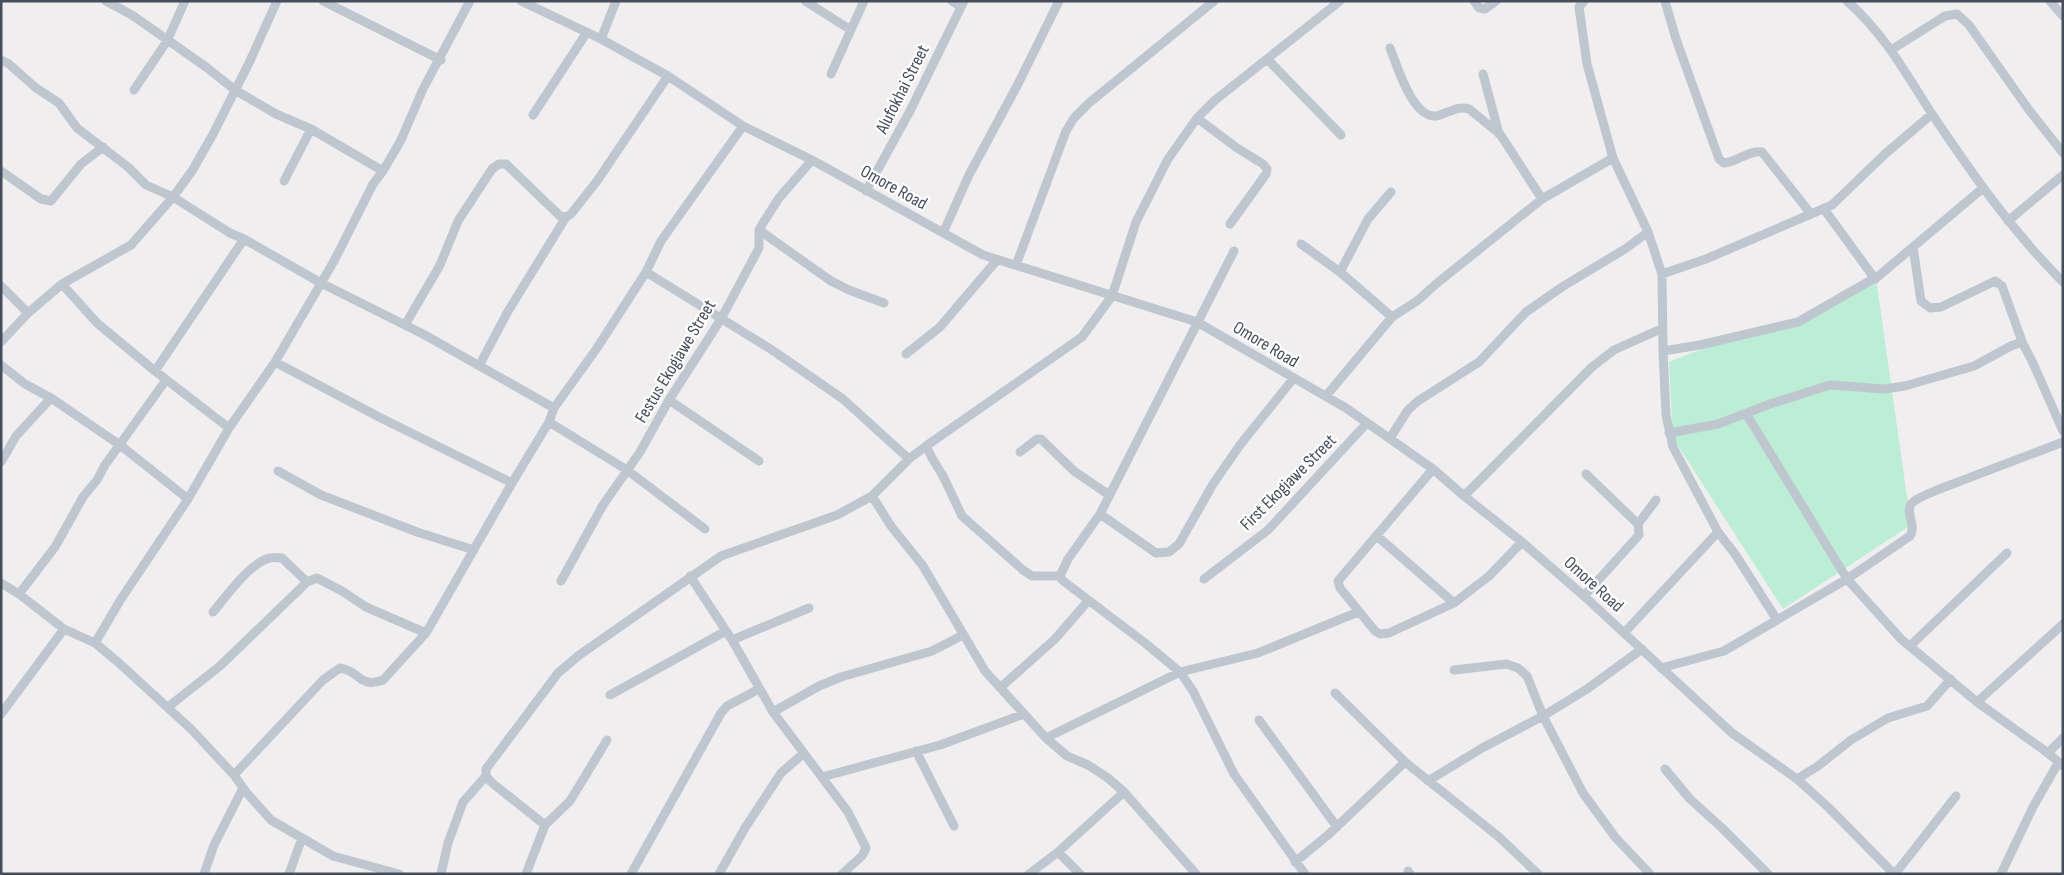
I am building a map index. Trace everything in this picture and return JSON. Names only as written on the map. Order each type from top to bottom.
[{"type":"street","points":[[106,1],[132,15],[206,67],[235,90],[276,114],[311,129],[383,171]]},
{"type":"street","points":[[134,90],[167,41],[186,1]]},
{"type":"street","points":[[1,342],[28,313],[62,284],[131,245],[173,197],[192,171],[235,90],[277,1]]},
{"type":"street","points":[[323,1],[440,60]]},
{"type":"street","points":[[95,643],[188,499],[229,428],[275,362],[321,283],[373,184],[383,171],[400,140],[424,89],[470,1]]},
{"type":"street","name":"Omore Road","points":[[521,1],[601,39],[668,76],[743,126],[812,160],[983,256],[1197,322],[1293,379],[1326,396],[1433,469],[1522,542],[1584,596],[1732,733],[1797,779],[1830,808],[1894,874]]},
{"type":"street","points":[[601,39],[616,1]]},
{"type":"street","points":[[805,1],[851,30]]},
{"type":"street","points":[[831,74],[864,1]]},
{"type":"street","points":[[952,1],[963,4]]},
{"type":"street","points":[[943,233],[969,175],[1018,84],[1059,1]]},
{"type":"street","points":[[1016,265],[1066,131],[1074,118],[1089,103],[1214,1]]},
{"type":"street","points":[[441,874],[448,843],[463,802],[486,776],[486,769],[558,673],[578,656],[721,556],[838,515],[872,496],[909,459],[926,446],[1082,337],[1112,296],[1136,222],[1168,159],[1197,118],[1214,101],[1340,1]]},
{"type":"street","points":[[1474,1],[1479,8],[1485,8],[1496,1]]},
{"type":"street","points":[[1584,1],[1579,7],[1587,64],[1613,158],[1648,232],[1662,274],[1666,414],[1673,447],[1682,468],[1718,532],[1735,554],[1776,620]]},
{"type":"street","points":[[1665,1],[1676,38],[1719,159],[1724,163],[1756,151],[1762,152],[1811,214]]},
{"type":"street","points":[[1847,1],[1867,19],[1891,50],[1982,188],[2008,221],[2063,282]]},
{"type":"street","points":[[2050,1],[2063,16]]},
{"type":"street","name":"Alufokhai Street","points":[[866,191],[910,111],[963,4]]},
{"type":"street","points":[[1891,50],[1945,16],[1957,14],[1969,25],[2029,110],[2063,153]]},
{"type":"street","points":[[534,115],[587,32]]},
{"type":"street","points":[[1390,48],[1402,80],[1415,104],[1425,113],[1434,116],[1464,107],[1500,134]]},
{"type":"street","points":[[1,60],[9,64],[36,88],[59,103],[77,128],[128,167],[146,185],[173,197],[230,233],[321,283],[405,325],[554,408]]},
{"type":"street","points":[[1268,60],[1342,135]]},
{"type":"street","points":[[1483,74],[1500,134],[1542,199]]},
{"type":"street","points":[[480,366],[508,314],[566,216],[579,206],[668,76]]},
{"type":"street","points":[[1662,274],[1706,259],[1832,205],[1885,154],[1932,114]]},
{"type":"street","points":[[1197,118],[1237,148],[1263,164],[1267,169],[1266,174],[1230,224]]},
{"type":"street","points":[[234,775],[323,680],[340,668],[348,669],[361,681],[374,684],[383,680],[426,633],[548,422],[554,408],[597,348],[646,272],[661,241],[743,126]]},
{"type":"street","points":[[284,181],[311,129]]},
{"type":"street","points":[[1,171],[41,199],[51,201],[81,164],[103,147]]},
{"type":"street","points":[[1326,396],[1392,317],[1417,301],[1542,199],[1613,158]]},
{"type":"street","name":"Festus Ekogiawe Street","points":[[561,581],[604,505],[640,452],[668,400],[721,318],[759,248],[759,230],[779,198],[812,160]]},
{"type":"street","points":[[405,325],[440,265],[458,221],[492,169],[498,164],[506,164],[560,216],[566,216]]},
{"type":"street","points":[[2008,221],[2063,175]]},
{"type":"street","points":[[1663,351],[1700,345],[1798,322],[1873,280],[1982,188]]},
{"type":"street","points":[[1340,272],[1368,219],[1391,192]]},
{"type":"street","points":[[1824,209],[1873,280]]},
{"type":"street","points":[[759,230],[831,281],[884,303]]},
{"type":"street","points":[[1390,438],[1408,410],[1418,400],[1479,362],[1526,312],[1562,287],[1625,249],[1648,232]]},
{"type":"street","points":[[155,371],[244,239]]},
{"type":"street","points":[[1301,244],[1340,272],[1392,317]]},
{"type":"street","points":[[1913,247],[1918,289],[1921,301],[1925,306],[1930,308],[1941,307],[1996,282],[2002,286],[2024,344],[2063,431]]},
{"type":"street","points":[[1060,576],[1068,559],[1100,514],[1234,251]]},
{"type":"street","points":[[906,354],[940,327],[997,260]]},
{"type":"street","points":[[646,272],[772,350],[844,399],[909,459]]},
{"type":"street","points":[[62,284],[97,323],[166,380],[229,428]]},
{"type":"street","points":[[1,286],[28,313]]},
{"type":"street","points":[[1464,496],[1592,367],[1614,350],[1663,328]]},
{"type":"street","points":[[1669,433],[1718,424],[1747,415],[1770,404],[1830,385],[1884,389],[1905,386],[1974,366],[2011,346],[2019,343],[2024,344]]},
{"type":"street","points":[[275,362],[379,417],[512,483]]},
{"type":"street","points":[[1,365],[26,384],[51,398],[120,446],[188,499]]},
{"type":"street","points":[[1100,514],[1156,553],[1169,552],[1179,544],[1213,484],[1235,453],[1293,379]]},
{"type":"street","points":[[19,594],[55,547],[83,497],[166,380]]},
{"type":"street","points":[[1,462],[16,436],[51,398]]},
{"type":"street","points":[[668,400],[759,461]]},
{"type":"street","points":[[1747,415],[1847,579],[1910,646],[1977,702],[2048,753],[2061,765],[2033,807],[2001,874]]},
{"type":"street","points":[[548,422],[627,470],[705,529]]},
{"type":"street","name":"First Ekogiawe Street","points":[[1204,579],[1268,530],[1367,423]]},
{"type":"street","points":[[1020,452],[1037,439],[1042,439],[1074,471],[1109,495]]},
{"type":"street","points":[[1660,668],[1724,650],[1847,579],[1910,536],[1913,531],[1913,525],[1910,509],[1911,505],[1918,499],[2063,442]]},
{"type":"street","points":[[926,446],[944,476],[962,516],[1032,576],[1060,576]]},
{"type":"street","points":[[1433,469],[1338,581],[1340,588],[1375,632],[1380,634],[1389,633],[1454,603],[1489,576],[1522,542]]},
{"type":"street","points":[[278,471],[321,495],[417,532],[474,550]]},
{"type":"street","points":[[1584,596],[1639,535],[1638,524],[1586,474]]},
{"type":"street","points":[[872,496],[891,526],[923,566],[985,671],[1046,738],[1067,756],[1088,765],[1108,778],[1124,792],[1196,874]]},
{"type":"street","points":[[1638,524],[1656,500]]},
{"type":"street","points":[[1624,633],[1718,532]]},
{"type":"street","points":[[1377,536],[1454,603]]},
{"type":"street","points":[[1910,646],[2007,553]]},
{"type":"street","points":[[213,612],[239,581],[262,561],[270,558],[282,558],[307,582]]},
{"type":"street","points":[[690,576],[726,630],[773,712],[848,812],[866,848],[862,856],[842,874]]},
{"type":"street","points":[[1060,576],[1062,580],[1088,601],[1145,643],[1180,672],[1193,691],[1234,774],[1304,874]]},
{"type":"street","points":[[168,708],[220,666],[307,582],[317,578],[342,591],[366,607],[426,633]]},
{"type":"street","points":[[1,583],[19,594],[64,630],[95,643],[191,729],[234,775],[270,820],[333,856],[399,874]]},
{"type":"street","points":[[1001,687],[1055,639],[1088,601]]},
{"type":"street","points":[[732,640],[809,608]]},
{"type":"street","points":[[1046,738],[1180,672],[1258,653],[1358,612]]},
{"type":"street","points":[[1977,702],[2063,624]]},
{"type":"street","points":[[1,714],[64,630]]},
{"type":"street","points":[[610,695],[726,630]]},
{"type":"street","points":[[773,712],[820,686],[841,677],[932,651],[963,635]]},
{"type":"street","points":[[1428,781],[1482,748],[1543,716],[1587,689],[1642,649]]},
{"type":"street","points":[[1454,670],[1506,664],[1518,668],[1527,676],[1543,716],[1583,793],[1616,837],[1650,874]]},
{"type":"street","points":[[1797,779],[1818,766],[1851,740],[1888,718],[1928,706],[1951,679]]},
{"type":"street","points":[[631,874],[721,713],[727,706],[759,688]]},
{"type":"street","points":[[1335,693],[1405,762],[1499,837],[1538,874]]},
{"type":"street","points":[[822,777],[940,745],[1024,714]]},
{"type":"street","points":[[1259,720],[1337,826]]},
{"type":"street","points":[[2048,753],[2063,738]]},
{"type":"street","points":[[526,874],[545,825],[570,801],[607,740]]},
{"type":"street","points":[[916,751],[954,826]]},
{"type":"street","points":[[720,874],[745,828],[781,773],[804,754]]},
{"type":"street","points":[[1295,862],[1337,826],[1405,762]]},
{"type":"street","points":[[1665,769],[1690,799],[1768,874]]},
{"type":"street","points":[[486,776],[545,825]]},
{"type":"street","points":[[204,874],[214,845],[243,788]]},
{"type":"street","points":[[1029,874],[1058,852],[1124,792]]},
{"type":"street","points":[[1894,874],[1956,796]]},
{"type":"street","points":[[289,874],[302,838]]},
{"type":"street","points":[[1058,852],[1080,874]]},
{"type":"green space","points":[[1876,278],[1911,525],[1783,609],[1673,438],[1669,362],[1694,352],[1797,321]]}]
